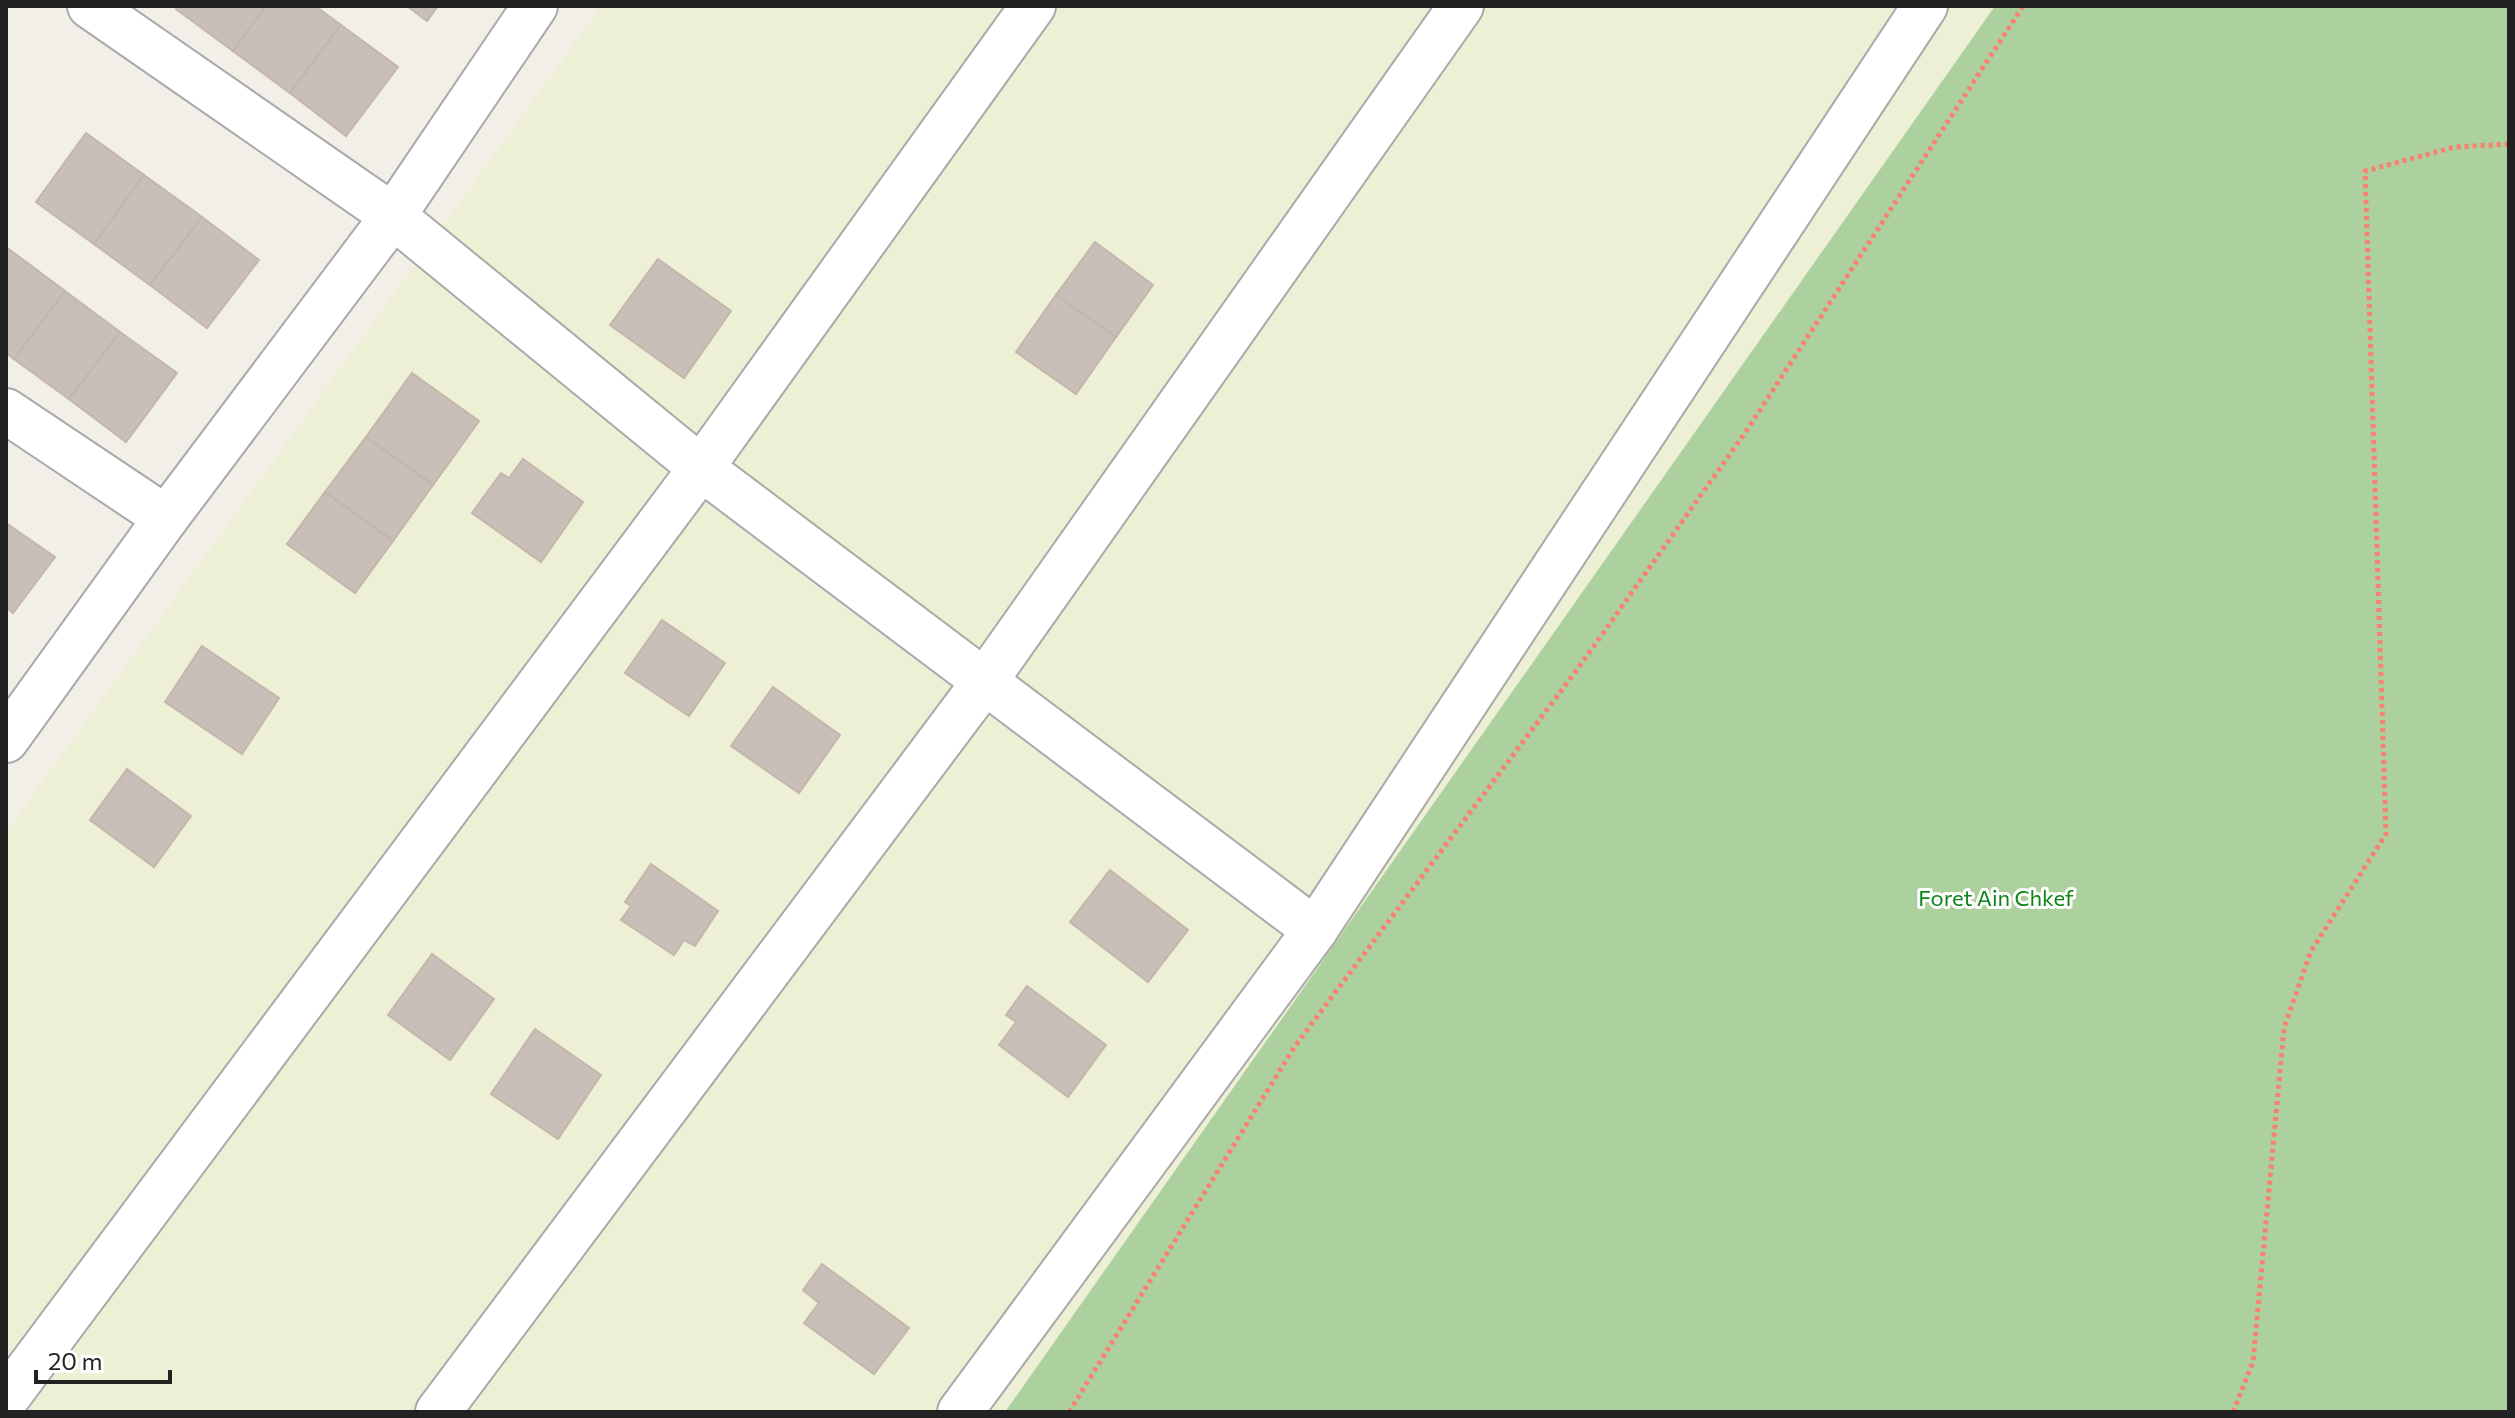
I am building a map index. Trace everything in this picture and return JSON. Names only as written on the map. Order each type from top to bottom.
[{"type":"street","points":[[90,6],[393,216],[701,468],[1315,930]]},
{"type":"street","points":[[6,740],[166,518],[393,216],[535,6]]},
{"type":"street","points":[[6,1399],[701,468],[1033,6]]},
{"type":"street","points":[[438,1412],[985,681],[1461,6]]},
{"type":"street","points":[[960,1412],[1315,930],[1925,6]]},
{"type":"street","points":[[6,411],[166,518]]},
{"type":"path","points":[[1069,1412],[1295,1046],[1579,667],[1747,430],[2023,6]]},
{"type":"path","points":[[2233,1412],[2253,1362],[2284,1028],[2311,951],[2386,834],[2365,171],[2455,147],[2509,144]]},
{"type":"green space","points":[[601,6],[1995,6],[1005,1412],[6,1412],[6,832]]},
{"type":"green space","name":"Foret Ain Chkef","points":[[1995,6],[2509,6],[2509,1412],[1005,1412]]},
{"type":"building","points":[[178,6],[266,6],[233,51],[176,9]]},
{"type":"building","points":[[266,6],[315,6],[341,25],[290,93],[233,51]]},
{"type":"building","points":[[407,6],[438,6],[427,21]]},
{"type":"building","points":[[341,25],[398,67],[346,136],[290,93]]},
{"type":"building","points":[[86,133],[144,175],[94,244],[36,202]]},
{"type":"building","points":[[144,175],[202,217],[150,285],[94,244]]},
{"type":"building","points":[[202,217],[259,260],[207,328],[150,285]]},
{"type":"building","points":[[1095,242],[1153,285],[1116,337],[1056,295]]},
{"type":"building","points":[[6,247],[65,291],[14,359],[6,353]]},
{"type":"building","points":[[658,259],[731,311],[684,378],[610,325]]},
{"type":"building","points":[[65,291],[120,332],[69,399],[14,359]]},
{"type":"building","points":[[1056,295],[1116,337],[1076,394],[1016,352]]},
{"type":"building","points":[[120,332],[177,373],[126,442],[69,399]]},
{"type":"building","points":[[412,373],[479,421],[433,485],[366,437]]},
{"type":"building","points":[[366,437],[433,485],[393,541],[325,492]]},
{"type":"building","points":[[523,459],[583,502],[541,562],[472,513],[501,473],[509,478]]},
{"type":"building","points":[[325,492],[393,541],[355,593],[287,544]]},
{"type":"building","points":[[6,523],[55,557],[13,613],[6,607]]},
{"type":"building","points":[[662,620],[725,663],[689,716],[625,673]]},
{"type":"building","points":[[202,646],[279,698],[242,754],[165,702]]},
{"type":"building","points":[[773,687],[840,735],[799,793],[731,746]]},
{"type":"building","points":[[127,769],[191,816],[154,867],[90,820]]},
{"type":"building","points":[[651,864],[718,911],[695,946],[684,940],[674,955],[621,920],[631,906],[625,902]]},
{"type":"building","points":[[1110,870],[1188,930],[1148,982],[1070,922]]},
{"type":"building","points":[[432,954],[494,999],[450,1060],[388,1015]]},
{"type":"building","points":[[1027,986],[1106,1045],[1068,1097],[999,1045],[1016,1022],[1006,1015]]},
{"type":"building","points":[[535,1029],[601,1075],[558,1139],[491,1094]]},
{"type":"building","points":[[822,1264],[909,1328],[874,1374],[804,1323],[819,1303],[803,1290]]}]
